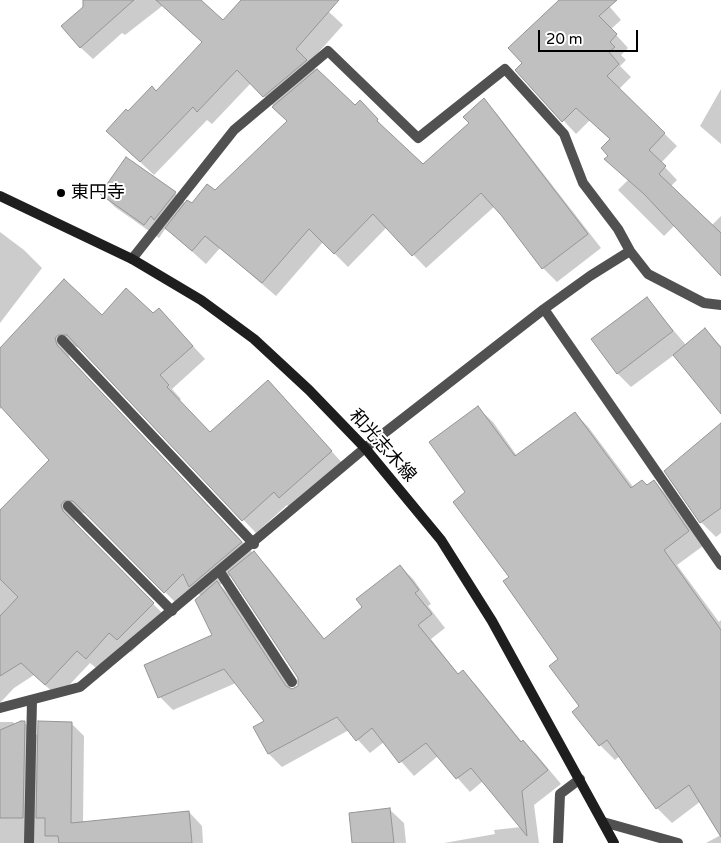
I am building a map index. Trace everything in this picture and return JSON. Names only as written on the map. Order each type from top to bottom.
[{"type":"main road","name":"和光志木線","points":[[0,196],[132,259],[201,300],[254,339],[309,390],[364,448],[441,540],[492,622],[614,843]]},
{"type":"street","points":[[132,259],[234,130],[328,50],[418,138],[505,69],[564,134],[583,183],[618,229],[630,251],[648,274],[704,302],[721,306]]},
{"type":"street","points":[[0,708],[80,688],[254,544],[364,448],[544,309],[590,276],[630,251]]},
{"type":"street","points":[[544,309],[721,565]]},
{"type":"street","points":[[62,340],[254,544]]},
{"type":"street","points":[[68,506],[172,611]]},
{"type":"street","points":[[220,572],[292,682]]},
{"type":"street","points":[[29,843],[32,700]]},
{"type":"street","points":[[558,843],[560,794],[580,779]]},
{"type":"street","points":[[603,822],[678,843]]},
{"type":"building","points":[[83,0],[134,0],[80,48],[61,26],[83,7]]},
{"type":"building","points":[[156,0],[201,0],[223,20],[241,0],[339,0],[296,49],[307,60],[263,97],[237,70],[197,112],[193,107],[140,162],[106,131],[126,109],[128,111],[152,86],[156,91],[202,42]]},
{"type":"building","points":[[559,0],[617,0],[599,16],[617,34],[610,42],[615,47],[609,52],[619,64],[607,76],[665,133],[649,150],[666,166],[659,174],[721,233],[721,276],[644,194],[604,159],[608,156],[601,148],[610,139],[576,108],[562,122],[515,70],[522,63],[508,48]]},
{"type":"building","points":[[317,69],[355,105],[360,100],[378,119],[377,121],[423,164],[469,123],[463,117],[484,98],[588,234],[542,269],[501,215],[481,193],[412,256],[373,214],[334,254],[309,229],[262,283],[205,236],[192,251],[165,228],[187,200],[192,203],[207,184],[215,190],[287,121],[272,107]]},
{"type":"building","points":[[126,157],[176,192],[154,220],[151,216],[144,225],[100,194]]},
{"type":"building","points":[[64,279],[102,315],[126,288],[153,313],[159,308],[193,346],[160,375],[169,385],[167,387],[210,432],[268,380],[332,451],[279,498],[274,492],[242,521],[67,335],[58,335],[55,338],[57,345],[242,542],[189,587],[183,574],[164,593],[73,501],[64,501],[61,505],[63,511],[154,603],[117,640],[109,633],[86,659],[77,651],[45,685],[21,663],[0,676],[0,616],[18,597],[0,579],[0,510],[49,460],[0,406],[0,348]]},
{"type":"building","points":[[647,297],[673,331],[617,374],[591,339]]},
{"type":"building","points":[[705,328],[721,348],[721,414],[673,355]]},
{"type":"building","points":[[478,406],[515,456],[575,412],[631,488],[642,480],[647,485],[654,480],[689,531],[664,550],[721,630],[721,837],[689,785],[656,809],[607,740],[599,746],[572,712],[579,706],[549,666],[558,659],[503,581],[509,577],[453,502],[465,492],[429,442]]},
{"type":"building","points":[[721,423],[721,508],[700,523],[664,471]]},
{"type":"building","points":[[254,551],[324,639],[362,607],[356,599],[400,565],[419,590],[415,593],[432,614],[418,625],[458,674],[463,670],[521,742],[523,740],[548,770],[522,791],[527,836],[471,768],[456,779],[426,743],[399,763],[372,728],[356,741],[337,717],[268,754],[253,727],[264,721],[224,669],[158,698],[144,665],[212,635],[195,600],[217,581],[286,686],[292,689],[298,686],[298,678],[228,572]]},
{"type":"building","points":[[25,721],[23,818],[0,818],[0,730]]},
{"type":"building","points":[[38,721],[72,722],[71,823],[189,811],[192,843],[59,843],[58,836],[45,836],[45,818],[36,818]]},
{"type":"building","points":[[390,808],[394,843],[352,843],[349,813]]},
{"type":"place","name":"東円寺","points":[[61,193]]}]
